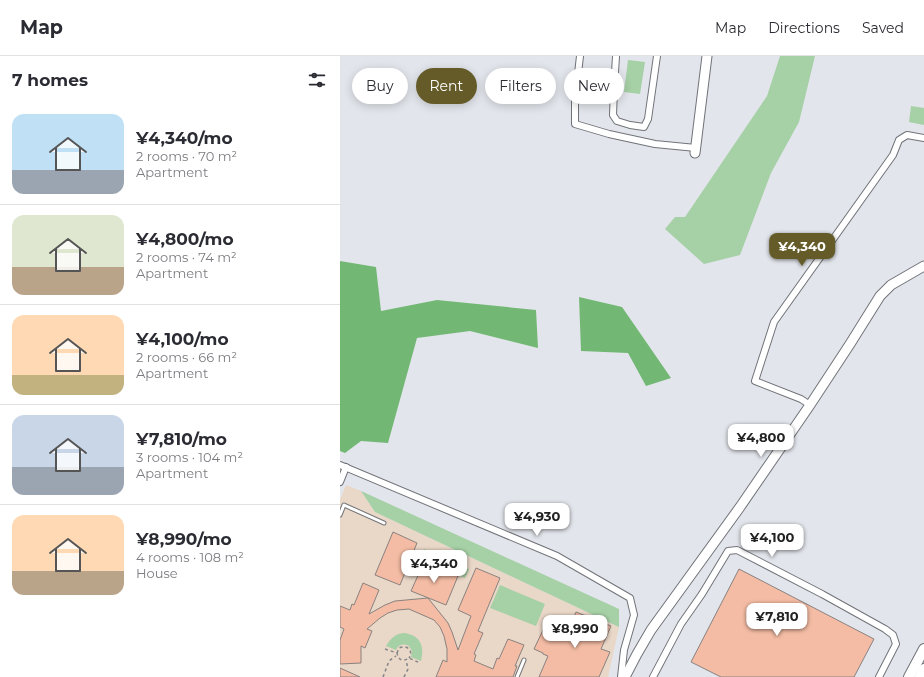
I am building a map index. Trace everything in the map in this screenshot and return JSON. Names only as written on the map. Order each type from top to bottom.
[{"type":"main road","points":[[909,677],[924,649]]},
{"type":"main road","points":[[920,677],[924,669]]},
{"type":"street","points":[[580,56],[575,100],[575,124],[609,134],[655,144],[696,150],[707,56]]},
{"type":"street","points":[[616,56],[613,115],[617,121],[630,126],[644,127],[648,119],[656,56]]},
{"type":"street","points":[[810,405],[801,399],[755,381],[774,322],[893,156],[899,140],[907,135],[924,138]]},
{"type":"street","points":[[625,677],[651,630],[740,507],[810,405],[880,296],[891,285],[924,266]]},
{"type":"street","points":[[340,482],[343,466],[557,556],[630,598],[634,615],[624,650],[621,677]]},
{"type":"street","points":[[653,677],[680,624],[702,594],[728,551],[737,550],[822,594],[893,635],[896,644],[879,677]]},
{"type":"lane","points":[[340,514],[344,505],[384,523]]},
{"type":"lane","points":[[517,677],[524,660]]},
{"type":"path","points":[[383,677],[389,661],[397,654],[399,648],[406,646],[411,652],[407,659],[408,669],[404,677]]},
{"type":"path","points":[[385,649],[397,654],[398,658],[401,660],[407,659],[420,663]]},
{"type":"shaded area","points":[[346,485],[361,491],[375,512],[619,627],[608,677],[340,677],[340,500]]},
{"type":"green space","points":[[780,56],[815,56],[799,122],[771,173],[740,255],[704,264],[665,229],[675,217],[685,217],[767,96]]},
{"type":"green space","points":[[628,60],[645,62],[640,94],[624,92]]},
{"type":"green space","points":[[911,106],[924,108],[924,125],[909,122]]},
{"type":"green space","points":[[340,261],[376,267],[381,311],[437,300],[536,310],[538,348],[470,331],[417,338],[388,443],[361,441],[345,453],[340,451]]},
{"type":"green space","points":[[579,297],[622,307],[671,378],[646,386],[628,353],[581,351]]},
{"type":"green space","points":[[361,491],[619,609],[619,627],[375,512]]},
{"type":"green space","points":[[424,549],[469,569],[465,578],[420,559]]},
{"type":"green space","points":[[500,585],[545,604],[536,626],[490,608]]},
{"type":"green space","points":[[404,633],[414,636],[420,642],[422,646],[421,661],[411,657],[412,651],[409,646],[401,645],[396,650],[386,646],[398,634]]},
{"type":"building","points":[[393,532],[417,543],[400,585],[375,575]]},
{"type":"building","points":[[424,562],[432,565],[431,568],[447,575],[448,572],[458,576],[446,605],[411,591]]},
{"type":"building","points":[[476,568],[500,578],[478,631],[483,633],[474,654],[476,655],[474,661],[493,669],[497,658],[499,659],[508,639],[524,645],[515,666],[517,666],[513,677],[436,677],[443,660],[447,662],[447,649],[444,636],[440,627],[434,620],[409,609],[397,610],[388,613],[367,629],[372,631],[365,648],[361,646],[361,663],[340,664],[340,640],[344,629],[340,627],[340,606],[350,610],[352,604],[354,605],[363,583],[379,590],[369,614],[395,601],[428,598],[448,623],[458,650],[471,616],[458,610]]},
{"type":"building","points":[[739,569],[874,639],[854,677],[721,677],[691,662]]},
{"type":"building","points":[[576,612],[611,626],[601,649],[610,652],[599,677],[539,677],[548,656],[534,649],[544,628],[552,631],[554,627],[567,633]]},
{"type":"building","points":[[340,668],[360,677],[340,677]]}]
